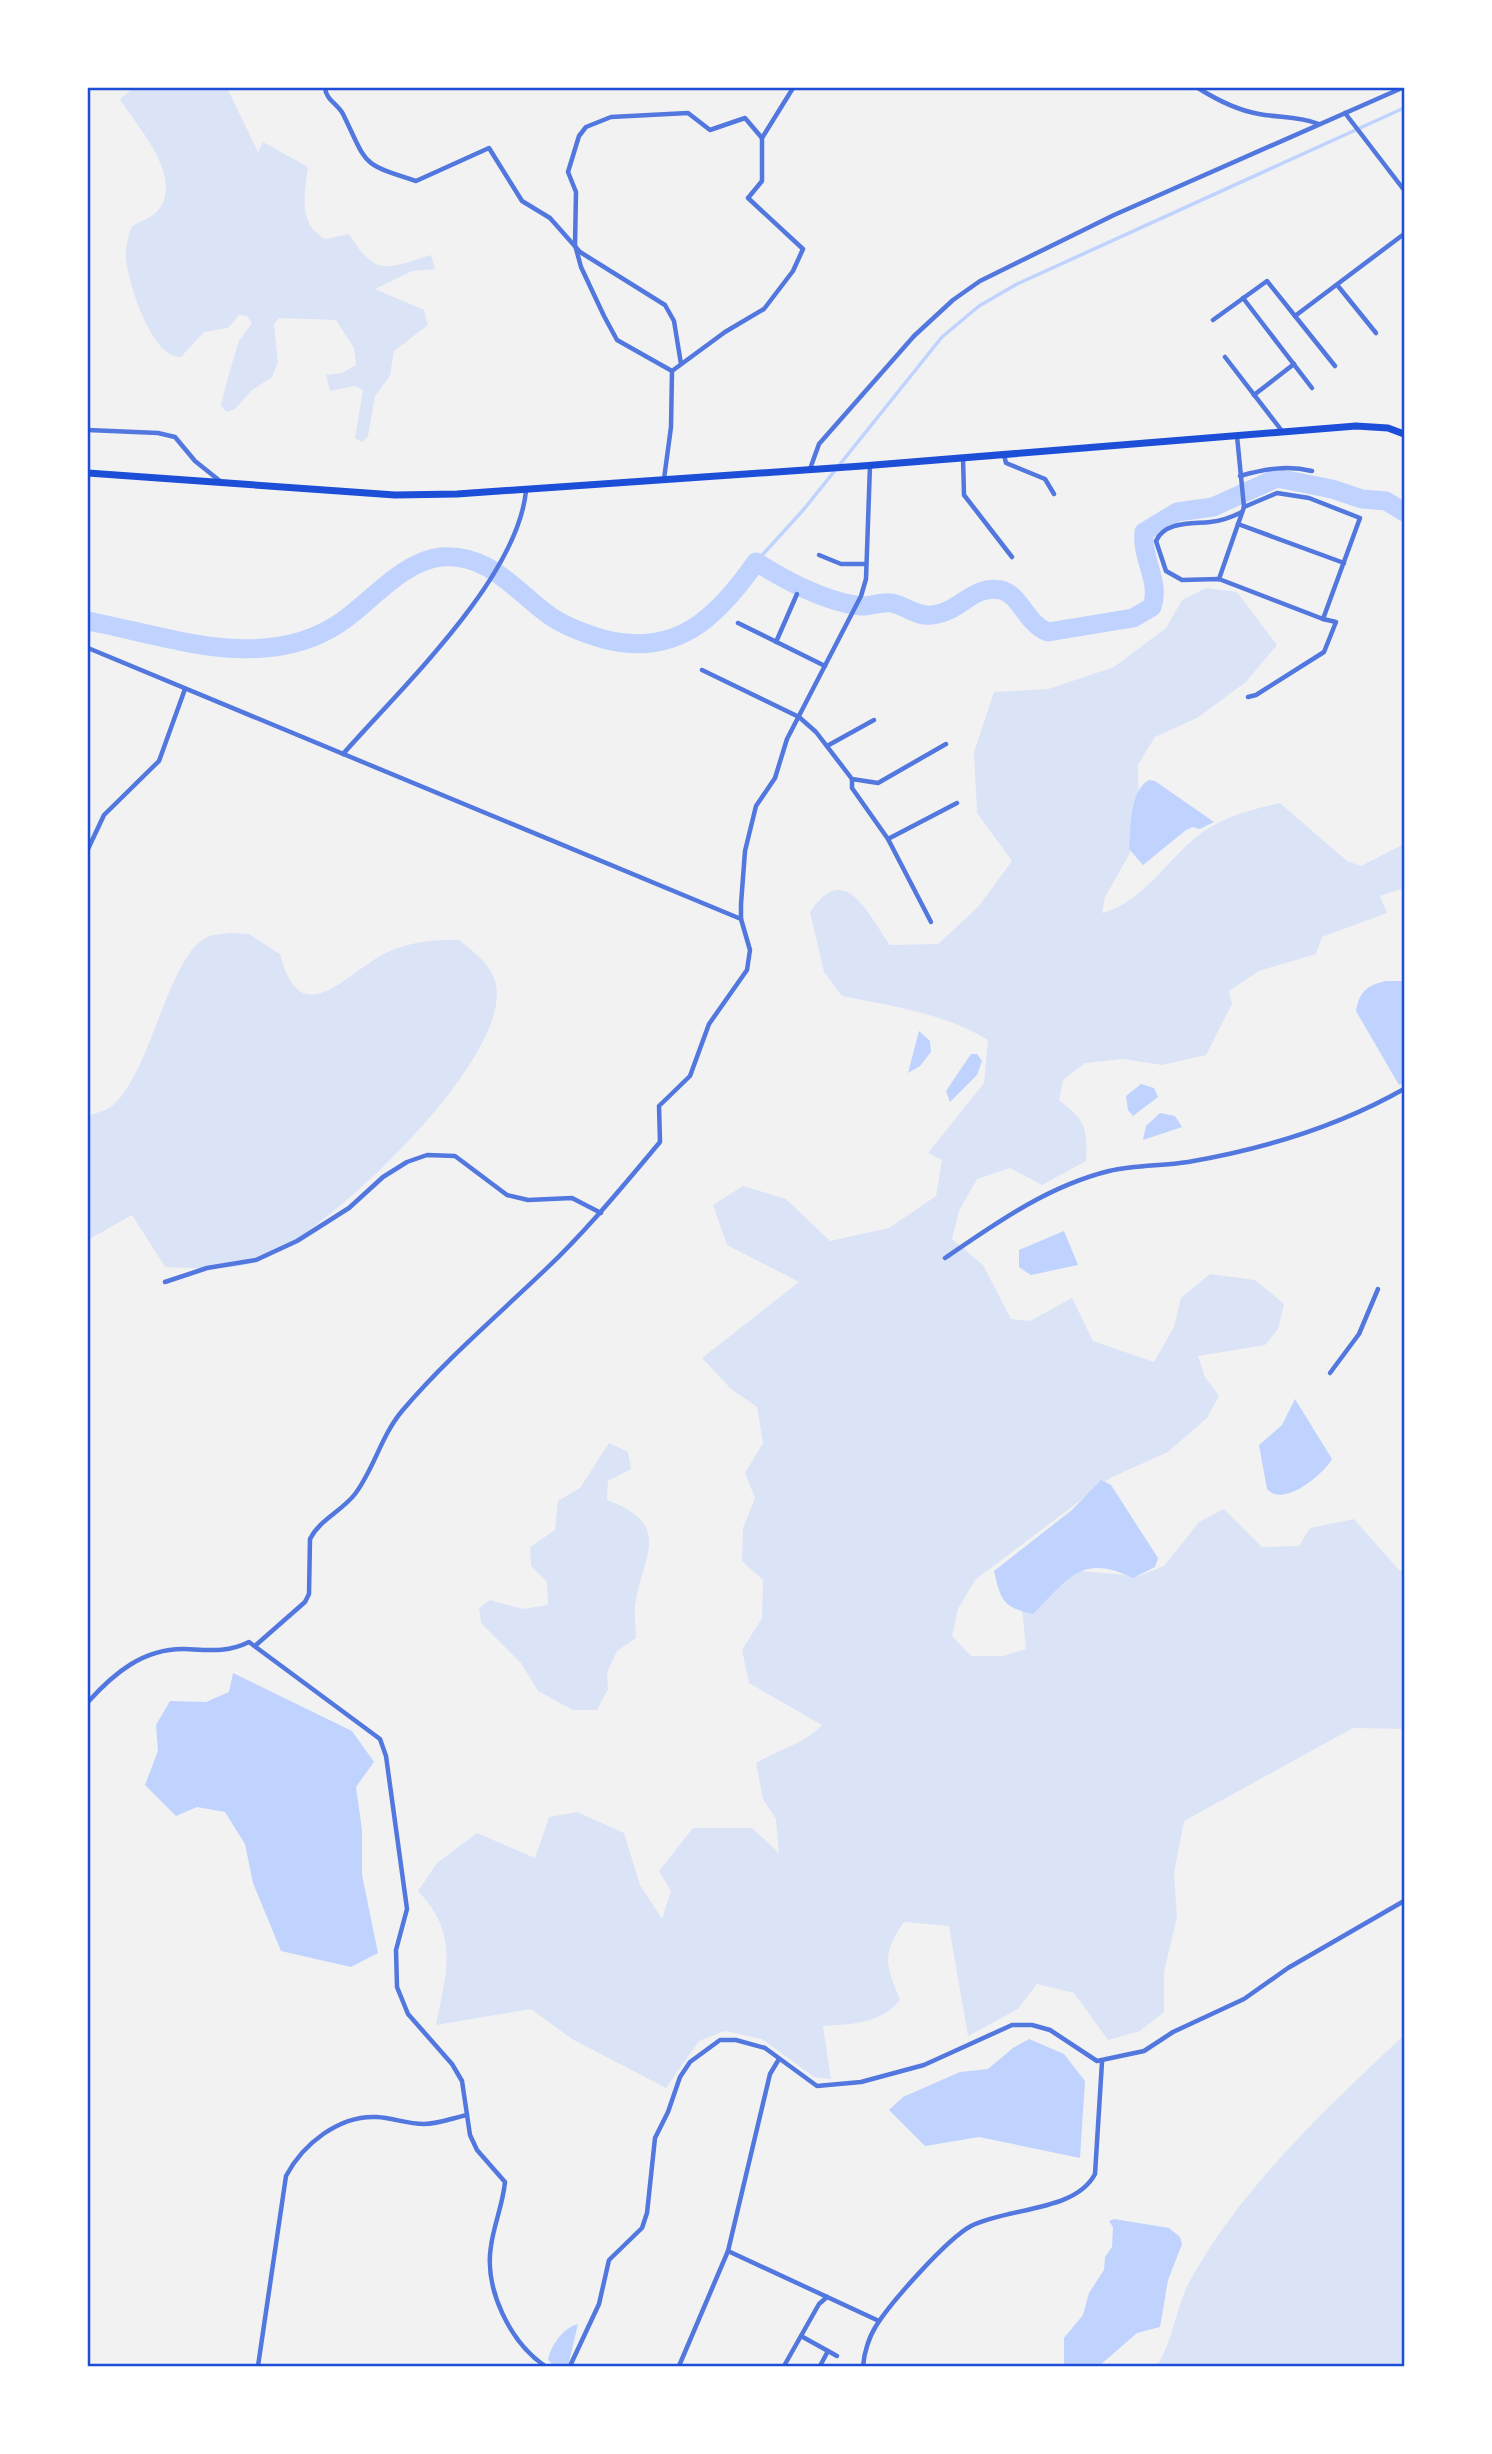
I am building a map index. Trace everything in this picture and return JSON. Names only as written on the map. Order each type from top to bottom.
[{"type":"main road","points":[[88,473],[396,495],[526,491],[1367,426],[1388,428],[1405,434]]},
{"type":"street","points":[[324,88],[325,94],[342,111],[353,140],[370,164],[416,181],[489,148],[522,201],[550,218],[575,246],[616,276],[665,304],[674,321],[681,364]]},
{"type":"street","points":[[672,371],[724,331],[764,309],[793,271],[803,249],[748,198],[762,181],[762,138],[793,88]]},
{"type":"street","points":[[1198,88],[1240,110],[1273,116],[1299,116],[1320,124]]},
{"type":"street","points":[[810,469],[819,444],[914,336],[965,291],[1114,215],[1402,88]]},
{"type":"street","points":[[672,371],[617,340],[581,267],[575,246],[576,192],[568,172],[579,136],[586,127],[611,117],[688,113],[710,131],[745,118],[762,138]]},
{"type":"street","points":[[1345,113],[1405,191]]},
{"type":"street","points":[[1295,316],[1405,234]]},
{"type":"street","points":[[1213,320],[1267,281],[1335,366]]},
{"type":"street","points":[[1338,286],[1376,333]]},
{"type":"street","points":[[1243,298],[1312,388]]},
{"type":"street","points":[[1225,357],[1283,432]]},
{"type":"street","points":[[1254,395],[1294,364]]},
{"type":"street","points":[[664,480],[671,427],[672,371]]},
{"type":"street","points":[[88,430],[158,433],[175,437],[195,461],[220,481]]},
{"type":"street","points":[[1219,579],[1243,506],[1237,436]]},
{"type":"street","points":[[1003,454],[1006,463],[1045,479],[1054,494]]},
{"type":"street","points":[[963,457],[964,495],[1012,556]]},
{"type":"street","points":[[256,1645],[305,1602],[309,1594],[310,1539],[314,1531],[353,1496],[385,1435],[401,1412],[463,1344],[547,1268],[601,1213],[660,1142],[659,1106],[690,1076],[709,1024],[747,970],[749,940],[741,919],[745,851],[756,806],[775,778],[787,740],[861,596],[866,564],[866,466]]},
{"type":"street","points":[[1240,476],[1268,469],[1295,467],[1312,471]]},
{"type":"street","points":[[343,754],[476,602],[517,533],[526,491]]},
{"type":"street","points":[[1248,696],[1256,695],[1324,652],[1336,622],[1323,619],[1219,579],[1175,578],[1166,571],[1156,541],[1158,537],[1179,523],[1221,520],[1243,506],[1277,493],[1309,498],[1360,518],[1323,619]]},
{"type":"street","points":[[1238,524],[1344,563]]},
{"type":"street","points":[[819,555],[841,564],[866,564]]},
{"type":"street","points":[[776,642],[797,594]]},
{"type":"street","points":[[738,623],[825,666]]},
{"type":"street","points":[[88,648],[741,919]]},
{"type":"street","points":[[702,670],[799,717],[827,746],[852,779],[852,789],[888,839],[931,922]]},
{"type":"street","points":[[88,849],[104,815],[159,761],[185,689]]},
{"type":"street","points":[[827,746],[874,720]]},
{"type":"street","points":[[852,779],[878,783],[946,744]]},
{"type":"street","points":[[888,839],[957,803]]},
{"type":"street","points":[[945,1258],[1012,1213],[1066,1186],[1107,1172],[1185,1163],[1283,1142],[1378,1104],[1405,1089]]},
{"type":"street","points":[[165,1282],[207,1268],[256,1260],[297,1241],[339,1215],[383,1177],[407,1161],[427,1156],[455,1156],[508,1195],[528,1200],[572,1198],[601,1213]]},
{"type":"street","points":[[1330,1373],[1359,1334],[1377,1289]]},
{"type":"street","points":[[88,1702],[122,1669],[140,1658],[180,1649],[222,1651],[248,1642],[256,1645],[270,1660],[380,1739],[386,1756],[407,1909],[396,1950],[397,1987],[408,2014],[452,2064],[462,2081],[467,2115],[477,2150],[505,2182],[490,2248],[490,2274],[499,2307],[516,2336],[545,2367]]},
{"type":"street","points":[[570,2367],[599,2304],[608,2260],[642,2228],[647,2213],[655,2138],[680,2077],[690,2062],[720,2039],[754,2044],[817,2086],[861,2082],[924,2066],[1012,2025],[1050,2029],[1088,2058],[1102,2062],[1144,2051],[1173,2032],[1244,1999],[1288,1968],[1405,1901]]},
{"type":"street","points":[[679,2367],[728,2252],[770,2074],[779,2059]]},
{"type":"street","points":[[863,2367],[870,2337],[879,2321],[950,2243],[969,2227],[1005,2214],[1076,2197],[1088,2188],[1095,2174],[1102,2062]]},
{"type":"street","points":[[258,2367],[280,2211],[286,2176],[292,2165],[334,2126],[356,2118],[379,2117],[404,2124],[429,2124],[467,2115]]},
{"type":"street","points":[[728,2252],[879,2321]]},
{"type":"street","points":[[784,2367],[818,2304],[827,2297]]},
{"type":"street","points":[[801,2336],[838,2356]]},
{"type":"street","points":[[820,2367],[828,2351]]},
{"type":"shaded area","points":[[133,88],[227,88],[258,152],[263,142],[308,167],[305,207],[310,225],[316,232],[325,239],[349,234],[367,257],[383,266],[403,264],[431,255],[435,269],[412,271],[375,289],[424,310],[428,325],[394,351],[390,376],[375,396],[368,436],[362,442],[355,438],[363,390],[355,386],[330,391],[326,375],[342,373],[356,365],[354,348],[336,320],[279,318],[274,324],[278,362],[272,377],[251,391],[235,409],[227,412],[221,406],[239,341],[252,323],[247,316],[239,315],[228,328],[204,332],[181,357],[170,354],[160,346],[151,333],[131,284],[126,250],[132,226],[160,208],[165,195],[165,181],[155,151],[120,99]]},
{"type":"shaded area","points":[[1206,588],[1237,592],[1277,645],[1246,682],[1197,718],[1155,737],[1138,765],[1139,810],[1129,855],[1105,897],[1102,913],[1116,908],[1141,891],[1204,831],[1235,816],[1280,803],[1347,861],[1361,866],[1404,844],[1404,888],[1380,896],[1387,913],[1322,937],[1316,954],[1259,971],[1229,991],[1232,1004],[1206,1055],[1162,1065],[1123,1059],[1085,1063],[1063,1080],[1059,1100],[1074,1113],[1083,1126],[1086,1161],[1042,1185],[1010,1168],[977,1179],[959,1211],[952,1239],[983,1265],[1011,1319],[1030,1321],[1072,1298],[1093,1341],[1154,1362],[1174,1327],[1181,1298],[1210,1274],[1255,1280],[1284,1304],[1278,1329],[1265,1345],[1198,1356],[1205,1377],[1219,1396],[1207,1418],[1168,1452],[1110,1478],[975,1580],[958,1609],[952,1636],[971,1656],[1003,1656],[1026,1649],[1022,1609],[1045,1591],[1080,1571],[1139,1576],[1164,1566],[1199,1522],[1224,1509],[1262,1547],[1299,1546],[1310,1528],[1354,1519],[1399,1570],[1404,1571],[1404,1729],[1353,1728],[1184,1821],[1174,1873],[1177,1917],[1164,1972],[1164,2012],[1140,2031],[1108,2040],[1074,1993],[1037,1984],[1018,2009],[968,2036],[949,1926],[904,1922],[892,1943],[888,1960],[891,1978],[900,2000],[875,2018],[823,2026],[831,2079],[814,2077],[762,2039],[725,2031],[699,2041],[666,2088],[572,2039],[531,2009],[436,2025],[446,1971],[445,1939],[431,1907],[418,1891],[437,1863],[477,1833],[535,1858],[549,1817],[577,1812],[624,1833],[640,1885],[662,1919],[671,1891],[659,1871],[693,1828],[752,1828],[779,1853],[776,1819],[763,1799],[756,1763],[800,1741],[822,1725],[749,1683],[742,1650],[762,1618],[763,1580],[742,1561],[743,1528],[755,1498],[745,1473],[763,1443],[757,1407],[731,1389],[702,1358],[799,1282],[727,1245],[713,1205],[743,1186],[786,1199],[830,1241],[889,1228],[936,1196],[942,1160],[928,1153],[984,1083],[988,1040],[935,1017],[842,996],[824,972],[810,912],[823,897],[834,890],[845,891],[864,907],[890,945],[938,944],[978,907],[1012,861],[977,813],[974,752],[994,692],[1048,689],[1114,667],[1166,628],[1182,600]]},
{"type":"shaded area","points":[[249,934],[280,954],[289,978],[300,991],[313,995],[327,991],[390,951],[424,942],[459,940],[481,959],[494,977],[496,984],[493,1017],[475,1057],[444,1099],[407,1143],[324,1219],[286,1246],[256,1262],[223,1268],[165,1267],[132,1215],[88,1240],[88,1116],[110,1108],[126,1089],[139,1067],[171,987],[195,946],[210,936]]},
{"type":"shaded area","points":[[609,1443],[628,1452],[631,1469],[608,1481],[607,1500],[641,1520],[648,1531],[649,1544],[635,1605],[636,1638],[617,1651],[607,1672],[608,1689],[597,1710],[573,1710],[538,1691],[521,1663],[481,1623],[479,1608],[490,1600],[523,1609],[548,1605],[547,1582],[531,1566],[530,1547],[555,1530],[558,1501],[580,1488]]},
{"type":"shaded area","points":[[1404,2035],[1404,2366],[1157,2366],[1192,2277],[1236,2210],[1289,2148]]},
{"type":"water","points":[[1149,780],[1155,781],[1214,822],[1200,829],[1193,827],[1186,830],[1143,865],[1129,849],[1130,831],[1134,801],[1142,785]]},
{"type":"water","points":[[1386,981],[1404,981],[1404,1083],[1399,1085],[1356,1011],[1365,990]]},
{"type":"water","points":[[919,1031],[930,1041],[931,1052],[920,1066],[908,1073]]},
{"type":"water","points":[[971,1054],[977,1054],[982,1061],[977,1075],[950,1102],[946,1091]]},
{"type":"water","points":[[1141,1084],[1154,1088],[1158,1097],[1133,1116],[1128,1110],[1126,1096]]},
{"type":"water","points":[[1160,1113],[1175,1116],[1182,1127],[1143,1140],[1146,1126]]},
{"type":"water","points":[[1064,1231],[1078,1265],[1031,1275],[1019,1267],[1019,1250]]},
{"type":"water","points":[[1295,1399],[1332,1459],[1312,1481],[1292,1492],[1274,1494],[1267,1489],[1259,1445],[1282,1425]]},
{"type":"water","points":[[1101,1480],[1111,1485],[1158,1558],[1155,1567],[1133,1578],[1100,1568],[1088,1569],[1066,1581],[1033,1614],[1009,1605],[1001,1596],[994,1571],[1072,1510]]},
{"type":"water","points":[[233,1673],[352,1731],[374,1762],[356,1787],[362,1830],[362,1875],[378,1953],[351,1967],[281,1951],[253,1883],[245,1844],[225,1812],[197,1807],[176,1816],[145,1785],[158,1751],[156,1725],[170,1701],[206,1702],[229,1692]]},
{"type":"water","points":[[1029,2039],[1064,2054],[1085,2081],[1080,2158],[979,2137],[925,2146],[889,2110],[903,2097],[960,2072],[988,2069],[1013,2048]]},
{"type":"water","points":[[1114,2219],[1169,2228],[1180,2237],[1182,2244],[1168,2280],[1160,2327],[1137,2333],[1099,2366],[1064,2366],[1064,2338],[1083,2315],[1089,2293],[1104,2270],[1105,2257],[1112,2247],[1113,2227],[1109,2221]]},
{"type":"water","points":[[578,2324],[568,2366],[553,2366],[548,2359],[555,2342],[568,2329]]},
{"type":"waterway","points":[[756,562],[804,509],[942,337],[979,306],[1017,284],[1404,108]]},
{"type":"waterway","points":[[88,621],[219,647],[251,649],[284,646],[315,636],[344,620],[414,566],[441,557],[457,557],[486,566],[559,622],[596,637],[629,643],[652,643],[673,638],[692,629],[726,600],[756,562],[793,583],[833,600],[860,606],[892,603],[927,615],[942,613],[982,591],[1001,590],[1014,597],[1034,622],[1048,632],[1133,618],[1152,607],[1154,588],[1145,551],[1144,532],[1177,512],[1213,507],[1277,478],[1332,489],[1362,499],[1386,501],[1404,512]]}]
